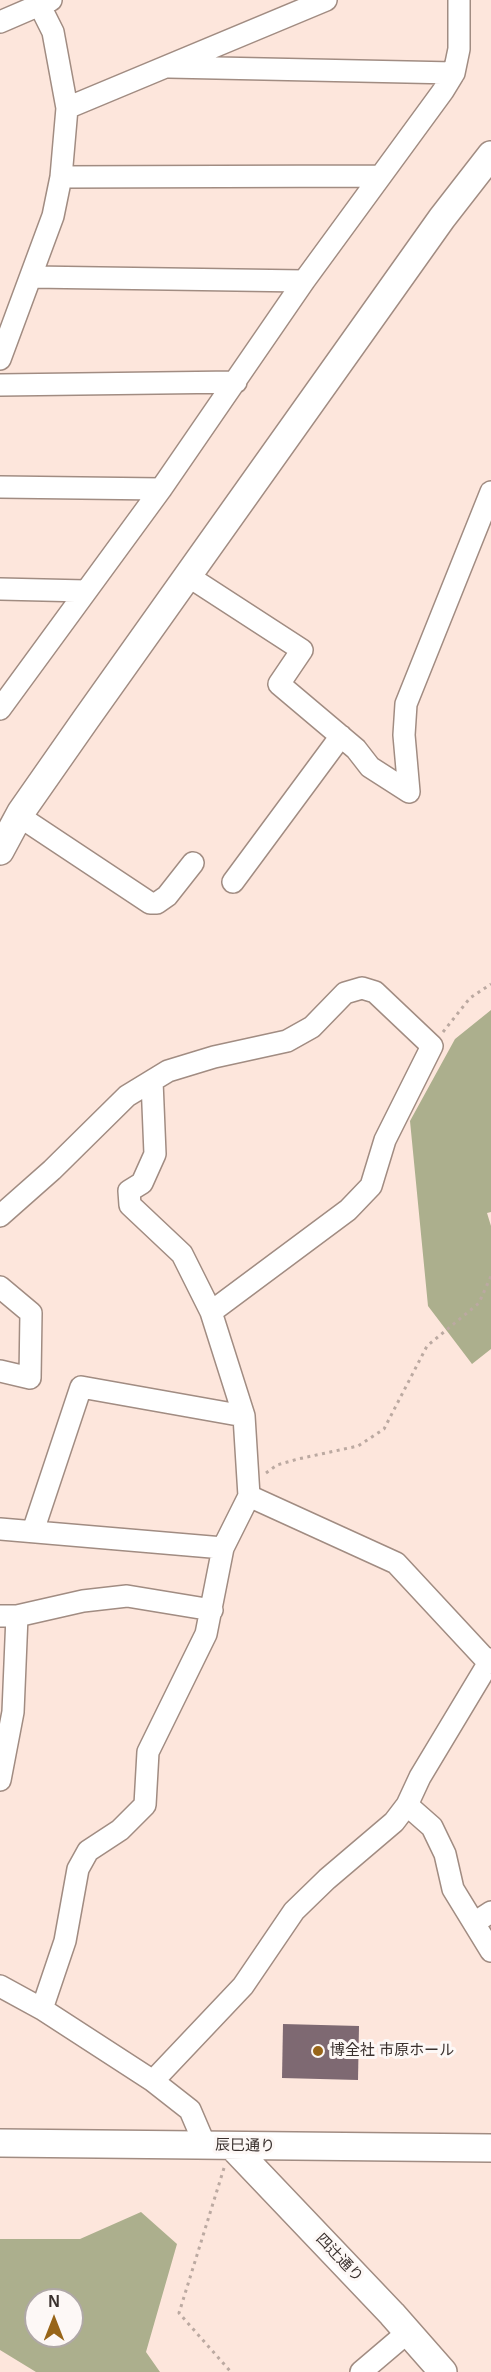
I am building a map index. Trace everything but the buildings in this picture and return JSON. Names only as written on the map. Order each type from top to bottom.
[{"type":"street","points":[[67,108],[326,0]]},
{"type":"street","points":[[4,699],[161,489],[304,281],[454,73],[459,49],[459,0]]},
{"type":"street","points":[[0,22],[43,2],[53,32],[67,108],[61,177],[53,216],[32,278],[0,359]]},
{"type":"street","points":[[169,67],[454,73]]},
{"type":"street","points":[[0,851],[19,816],[188,576],[442,218],[491,155]]},
{"type":"street","points":[[61,177],[380,176]]},
{"type":"street","points":[[32,278],[304,281]]},
{"type":"street","points":[[0,384],[236,382]]},
{"type":"street","points":[[0,488],[161,489]]},
{"type":"street","points":[[188,576],[302,650],[279,684],[356,749],[370,767],[409,792],[404,735],[406,704],[491,492]]},
{"type":"street","points":[[0,589],[86,591]]},
{"type":"street","points":[[233,882],[341,736]]},
{"type":"street","points":[[19,816],[150,903],[157,903],[167,896],[193,862]]},
{"type":"street","points":[[0,1216],[52,1170],[127,1096],[168,1071],[214,1057],[287,1041],[312,1027],[345,993],[362,988],[375,992],[432,1046],[385,1140],[371,1186],[366,1194],[249,1286],[211,1312]]},
{"type":"street","points":[[42,2009],[65,1941],[78,1869],[88,1851],[120,1830],[145,1805],[148,1752],[202,1644],[212,1610],[224,1548],[249,1497],[244,1416],[211,1312],[182,1254],[130,1205],[129,1191],[142,1183],[155,1154],[152,1081]]},
{"type":"street","points":[[0,1287],[31,1313],[30,1378],[0,1371]]},
{"type":"street","points":[[33,1531],[81,1387],[244,1416]]},
{"type":"street","points":[[153,2081],[243,1986],[294,1911],[327,1879],[394,1822],[407,1805],[420,1777],[490,1661],[396,1563],[249,1497]]},
{"type":"street","points":[[0,1529],[224,1548]]},
{"type":"street","points":[[0,1780],[4,1734],[14,1712],[9,1616],[83,1601],[127,1596],[212,1610]]},
{"type":"street","points":[[407,1805],[432,1827],[445,1854],[453,1889],[482,1918],[491,1951]]},
{"type":"street","points":[[0,1986],[42,2009],[153,2081],[190,2110],[206,2145]]},
{"type":"street","name":"辰巳通り","points":[[0,2143],[491,2148]]},
{"type":"street","name":"四辻通り","points":[[232,2146],[443,2372]]},
{"type":"street","points":[[361,2372],[408,2332]]},
{"type":"path","points":[[432,1046],[470,998],[491,984]]},
{"type":"path","points":[[249,1497],[261,1477],[277,1466],[358,1446],[384,1429],[427,1346],[479,1303],[491,1276]]},
{"type":"path","points":[[231,2372],[179,2313],[232,2146]]},
{"type":"green space","points":[[491,1010],[491,1212],[487,1213],[491,1226],[491,1349],[472,1364],[428,1306],[410,1121],[455,1039]]},
{"type":"green space","points":[[141,2212],[177,2244],[146,2352],[160,2372],[36,2372],[0,2350],[0,2239],[80,2239]]},
{"type":"place","name":"博全社 市原ホール","points":[[318,2051]]}]
